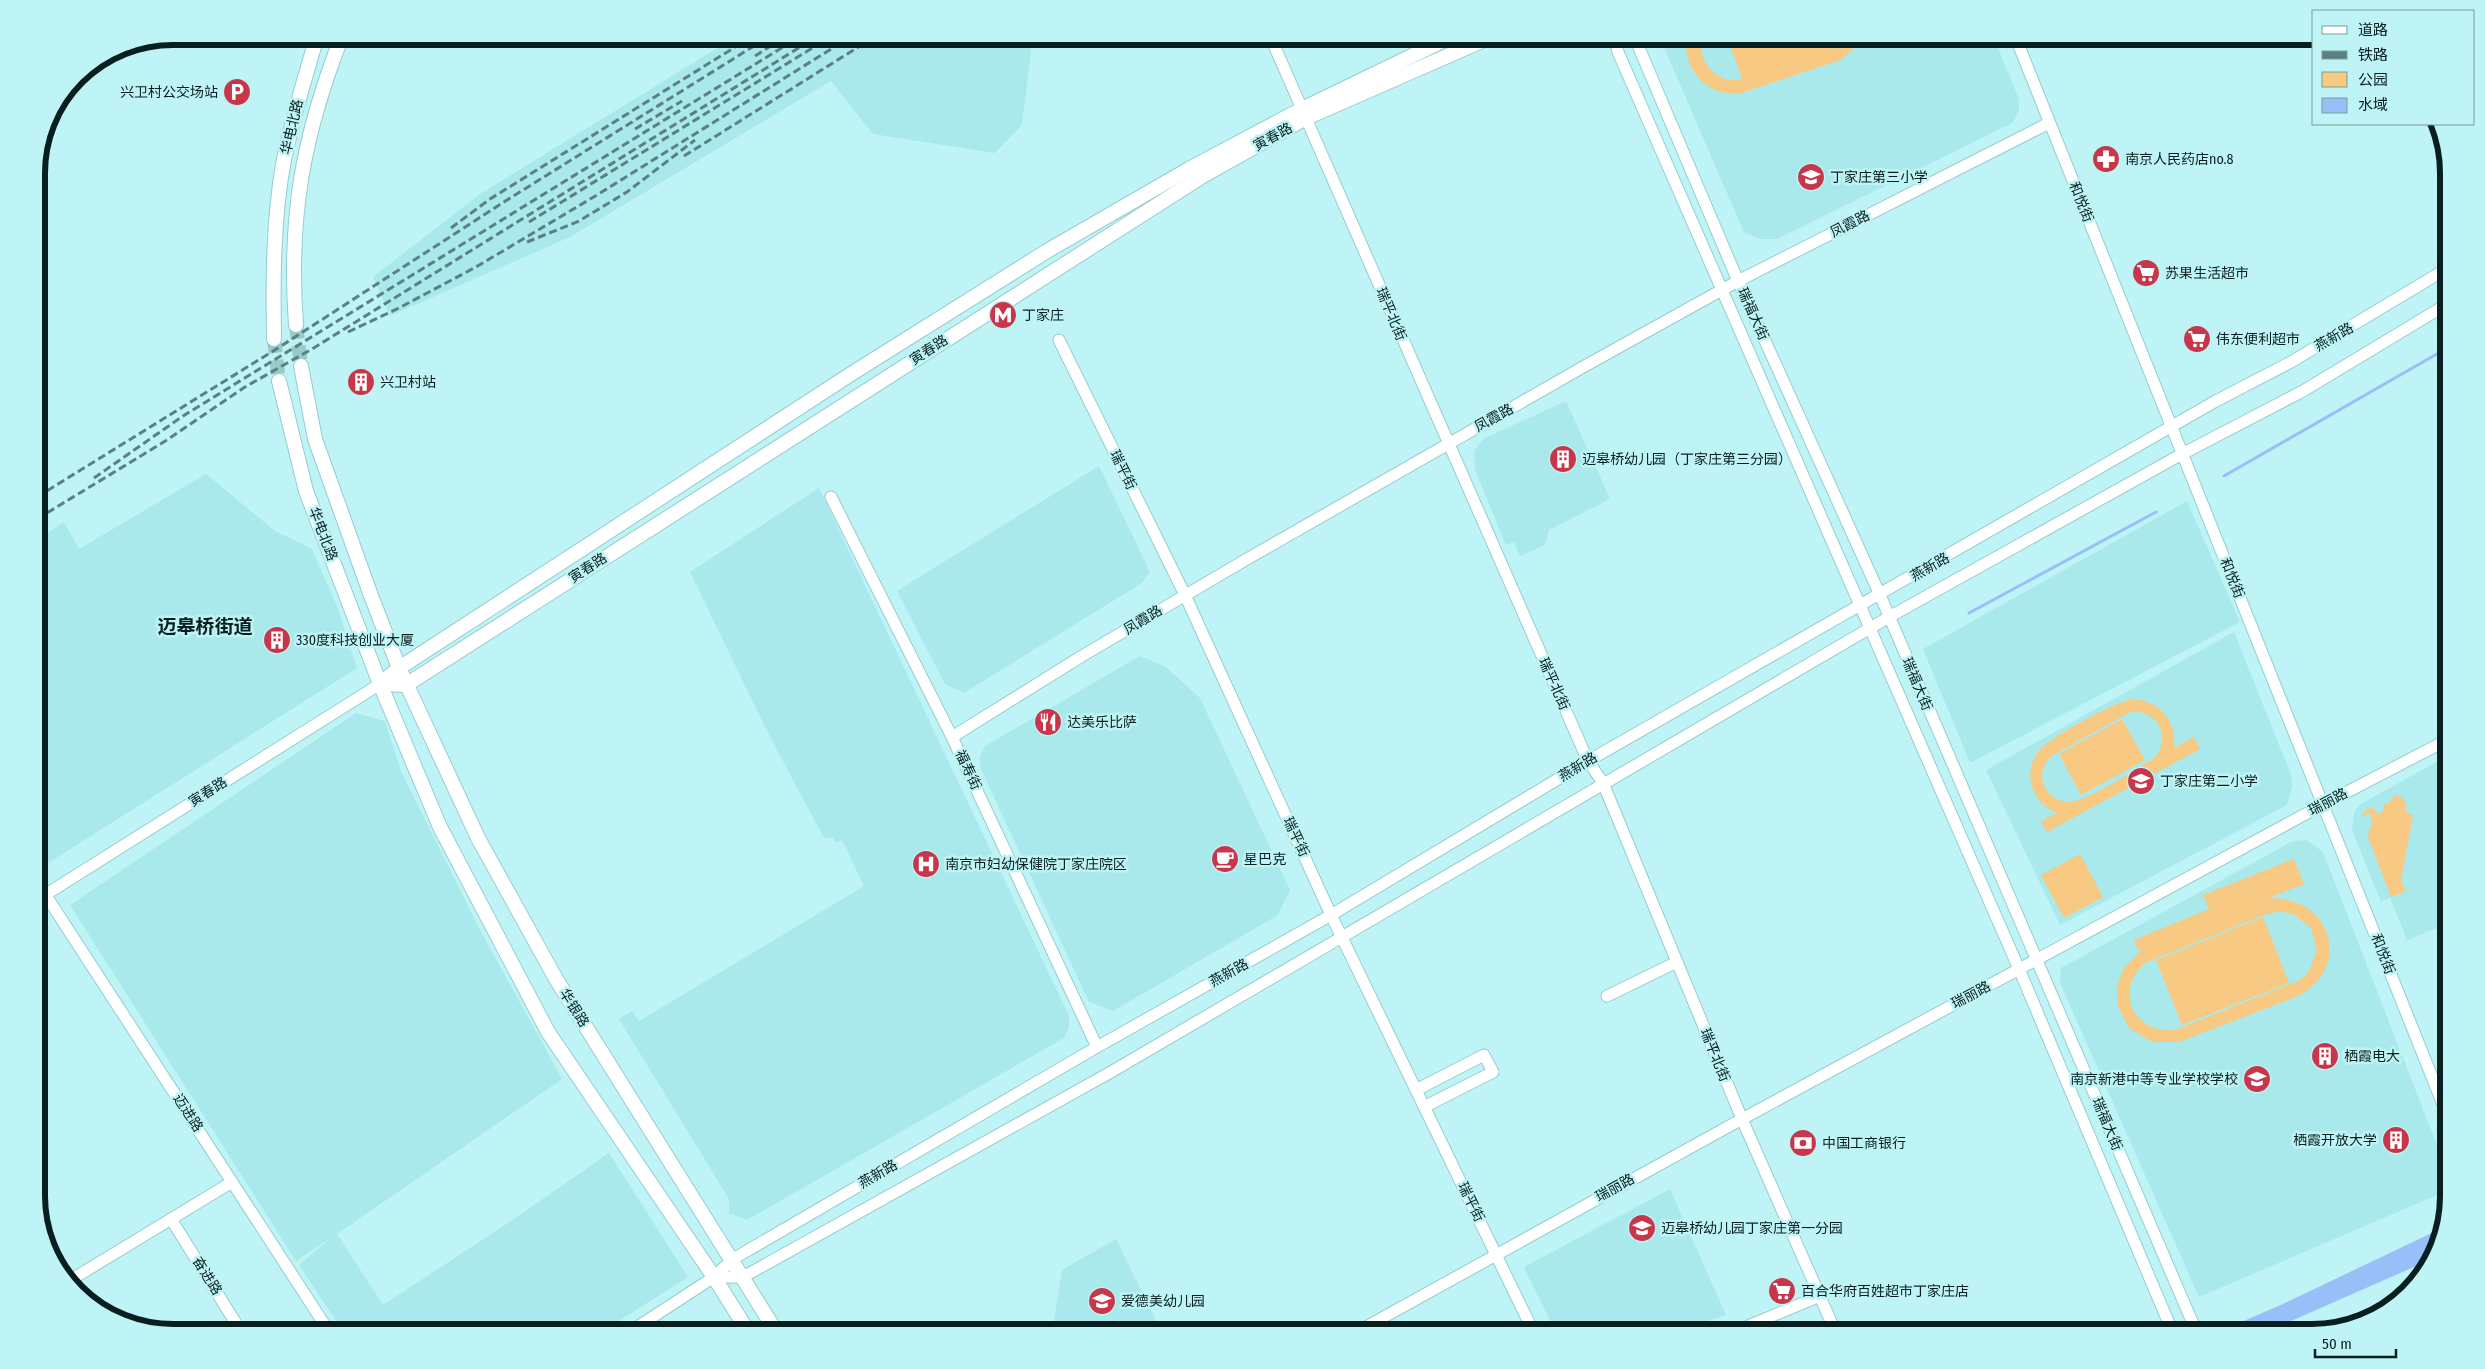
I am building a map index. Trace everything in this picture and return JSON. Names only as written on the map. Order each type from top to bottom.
[{"type":"main road","name":"华电北路","points":[[274,339],[273,276],[276,216],[283,164],[299,96],[314,45]]},
{"type":"main road","name":"华电北路","points":[[296,325],[292,279],[293,238],[299,189],[308,137],[326,77],[338,45]]},
{"type":"main road","name":"寅春路","points":[[380,684],[399,668],[843,379],[1046,251],[1189,169],[1304,113],[1436,45]]},
{"type":"main road","name":"寅春路","points":[[406,685],[1304,113],[1471,45]]},
{"type":"main road","name":"华电北路","points":[[301,366],[315,438],[333,493],[399,668]]},
{"type":"main road","name":"华电北路","points":[[279,381],[306,491],[380,684]]},
{"type":"main road","name":"华银路","points":[[399,668],[478,838],[556,979],[772,1324]]},
{"type":"main road","points":[[406,685],[380,684],[440,827],[548,1032],[714,1277],[743,1324]]},
{"type":"street","name":"瑞平北街","points":[[1274,45],[1588,761],[1603,783],[1742,1119],[1832,1324]]},
{"type":"street","name":"瑞福大街","points":[[1616,45],[2019,969],[2169,1324]]},
{"type":"street","name":"瑞福大街","points":[[1638,45],[1738,281],[1880,596],[2193,1324]]},
{"type":"street","name":"和悦街","points":[[2019,45],[2440,1097]]},
{"type":"street","name":"凤霞路","points":[[952,737],[1185,595],[1738,281],[2049,123]]},
{"type":"street","name":"燕新路","points":[[642,1324],[714,1277],[732,1259],[1097,1047],[1331,915],[1588,761],[1880,596],[2172,427],[2291,362],[2440,273]]},
{"type":"street","name":"燕新路","points":[[714,1277],[743,1277],[1111,1072],[1889,617],[2182,454],[2303,391],[2440,308]]},
{"type":"street","name":"瑞平街","points":[[1059,340],[1185,595],[1331,915],[1530,1324]]},
{"type":"street","name":"福寿街","points":[[831,497],[952,737],[1097,1047]]},
{"type":"street","name":"寅春路","points":[[45,894],[380,684]]},
{"type":"street","name":"瑞丽路","points":[[1371,1324],[1496,1253],[1742,1119],[2324,804],[2440,744]]},
{"type":"street","name":"迈进路","points":[[45,903],[232,1182],[324,1324]]},
{"type":"street","points":[[1607,996],[1677,962]]},
{"type":"street","points":[[1416,1090],[1484,1055],[1493,1072],[1424,1106]]},
{"type":"street","points":[[74,1278],[232,1182]]},
{"type":"street","name":"奋进路","points":[[171,1219],[236,1324]]},
{"type":"street","points":[[1753,1324],[1820,1296]]},
{"type":"shaded area","points":[[722,45],[1032,45],[1022,125],[995,153],[873,134],[831,81],[570,237],[390,316],[373,277],[480,194]]},
{"type":"shaded area","name":"丁家庄第三小学","points":[[1663,45],[1997,45],[2019,99],[2019,111],[2012,123],[1777,239],[1760,239],[1744,232]]},
{"type":"shaded area","points":[[1566,401],[1610,499],[1549,530],[1545,545],[1520,556],[1514,542],[1506,545],[1475,470],[1474,451],[1483,439]]},
{"type":"shaded area","points":[[1099,466],[1150,572],[1142,583],[964,693],[945,684],[897,591]]},
{"type":"shaded area","points":[[206,474],[275,531],[312,549],[338,609],[357,668],[45,865],[45,535],[64,522],[79,549]]},
{"type":"shaded area","name":"南京市妇幼保健院丁家庄院区","points":[[819,488],[1069,1016],[1069,1027],[1064,1038],[747,1220],[729,1213],[729,1199],[619,1019],[632,1011],[639,1021],[864,886],[842,840],[836,843],[833,838],[824,838],[766,729],[690,572]]},
{"type":"shaded area","points":[[2187,501],[2240,622],[1970,763],[1923,649]]},
{"type":"shaded area","name":"丁家庄第二小学","points":[[2234,632],[2291,775],[2292,787],[2287,805],[2060,925],[1986,770]]},
{"type":"shaded area","points":[[1140,656],[1166,667],[1200,698],[1290,890],[1278,915],[1113,1011],[1089,1002],[980,767],[980,756],[985,746]]},
{"type":"shaded area","points":[[356,713],[385,721],[401,771],[479,928],[562,1079],[337,1234],[383,1305],[514,1219],[609,1153],[688,1277],[614,1324],[338,1324],[299,1265],[332,1237],[296,1261],[70,905]]},
{"type":"shaded area","points":[[2440,760],[2440,927],[2407,940],[2390,898],[2381,902],[2352,830],[2354,813],[2359,805]]},
{"type":"shaded area","name":"南京新港中等专业学校学校","points":[[2307,840],[2323,852],[2440,1153],[2440,1194],[2199,1297],[2060,983],[2061,968],[2293,841]]},
{"type":"shaded area","name":"迈皋桥幼儿园丁家庄第一分园","points":[[1670,1189],[1726,1315],[1700,1324],[1552,1324],[1524,1267]]},
{"type":"shaded area","name":"爱德美幼儿园","points":[[1116,1239],[1158,1324],[1053,1324],[1062,1270]]},
{"type":"green space","points":[[1686,45],[1701,45],[1705,62],[1710,69],[1717,75],[1733,80],[1742,79],[1730,45],[1857,45],[1840,60],[1738,94],[1715,90],[1698,77],[1692,69]]},
{"type":"green space","points":[[2133,699],[2143,701],[2159,708],[2165,714],[2173,729],[2174,748],[2194,737],[2200,749],[2047,832],[2041,821],[2057,813],[2042,804],[2031,784],[2031,766],[2037,753],[2067,730],[2124,701]],"holes":[[[2130,712],[2148,715],[2159,725],[2162,740],[2156,756],[2114,783],[2078,800],[2071,802],[2063,801],[2055,798],[2048,792],[2044,785],[2042,774],[2050,757]]]},
{"type":"green space","points":[[2122,719],[2145,760],[2081,795],[2059,754]]},
{"type":"green space","points":[[2395,795],[2403,798],[2405,803],[2407,803],[2405,809],[2408,814],[2413,815],[2401,880],[2406,891],[2391,897],[2368,837],[2369,829],[2373,823],[2371,822],[2371,814],[2362,816],[2365,811],[2372,807],[2378,814],[2382,813],[2384,804],[2388,804]]},
{"type":"green space","points":[[2080,854],[2103,897],[2064,918],[2041,875]]},
{"type":"green space","points":[[2294,859],[2304,884],[2268,898],[2290,901],[2308,909],[2320,921],[2328,936],[2329,953],[2325,969],[2314,985],[2296,997],[2179,1042],[2152,1042],[2129,1028],[2117,1004],[2117,986],[2123,969],[2142,949],[2138,950],[2134,940],[2209,909],[2203,895]],"holes":[[[2278,911],[2293,914],[2311,928],[2317,950],[2309,971],[2298,981],[2175,1030],[2160,1030],[2148,1025],[2138,1017],[2132,1007],[2130,996],[2131,984],[2137,972],[2147,962],[2264,915]]]},
{"type":"green space","points":[[2263,917],[2289,983],[2182,1025],[2156,960]]},
{"type":"water","points":[[2435,1231],[2420,1264],[2284,1324],[2237,1324]]},
{"type":"waterway","points":[[2224,476],[2440,352]]},
{"type":"waterway","points":[[1969,613],[2156,512]]},
{"type":"tunnel","points":[[296,325],[301,366]]},
{"type":"tunnel","points":[[274,339],[279,381]]},
{"type":"railway","points":[[451,228],[490,199],[738,45]]},
{"type":"railway","points":[[45,492],[278,348],[507,200],[756,45]]},
{"type":"railway","points":[[755,56],[772,45]]},
{"type":"railway","points":[[94,478],[183,416],[786,45]]},
{"type":"railway","points":[[45,514],[167,440],[245,387],[312,349],[803,45]]},
{"type":"railway","points":[[529,222],[817,45]]},
{"type":"railway","points":[[348,332],[399,308],[476,267],[597,195],[838,45]]},
{"type":"railway","points":[[684,156],[862,45]]},
{"type":"railway","points":[[635,129],[682,101]]},
{"type":"railway","points":[[527,242],[579,221],[627,192],[695,140]]},
{"type":"place","name":"兴卫村公交场站","points":[[237,92]]},
{"type":"place","name":"南京人民药店no.8","points":[[2106,159]]},
{"type":"place","name":"丁家庄第三小学","points":[[1811,177]]},
{"type":"place","name":"苏果生活超市","points":[[2146,273]]},
{"type":"place","name":"丁家庄","points":[[1003,315]]},
{"type":"place","name":"伟东便利超市","points":[[2197,339]]},
{"type":"place","name":"兴卫村站","points":[[361,382]]},
{"type":"place","name":"迈皋桥幼儿园（丁家庄第三分园）","points":[[1563,459]]},
{"type":"place","name":"330度科技创业大厦","points":[[277,640]]},
{"type":"place","name":"达美乐比萨","points":[[1048,722]]},
{"type":"place","name":"丁家庄第二小学","points":[[2141,781]]},
{"type":"place","name":"星巴克","points":[[1225,859]]},
{"type":"place","name":"南京市妇幼保健院丁家庄院区","points":[[926,864]]},
{"type":"place","name":"栖霞电大","points":[[2325,1056]]},
{"type":"place","name":"南京新港中等专业学校学校","points":[[2257,1079]]},
{"type":"place","name":"栖霞开放大学","points":[[2396,1140]]},
{"type":"place","name":"中国工商银行","points":[[1803,1143]]},
{"type":"place","name":"迈皋桥幼儿园丁家庄第一分园","points":[[1642,1228]]},
{"type":"place","name":"百合华府百姓超市丁家庄店","points":[[1782,1291]]},
{"type":"place","name":"爱德美幼儿园","points":[[1102,1301]]},
{"type":"district","name":"迈皋桥街道","points":[[205,626]]}]
